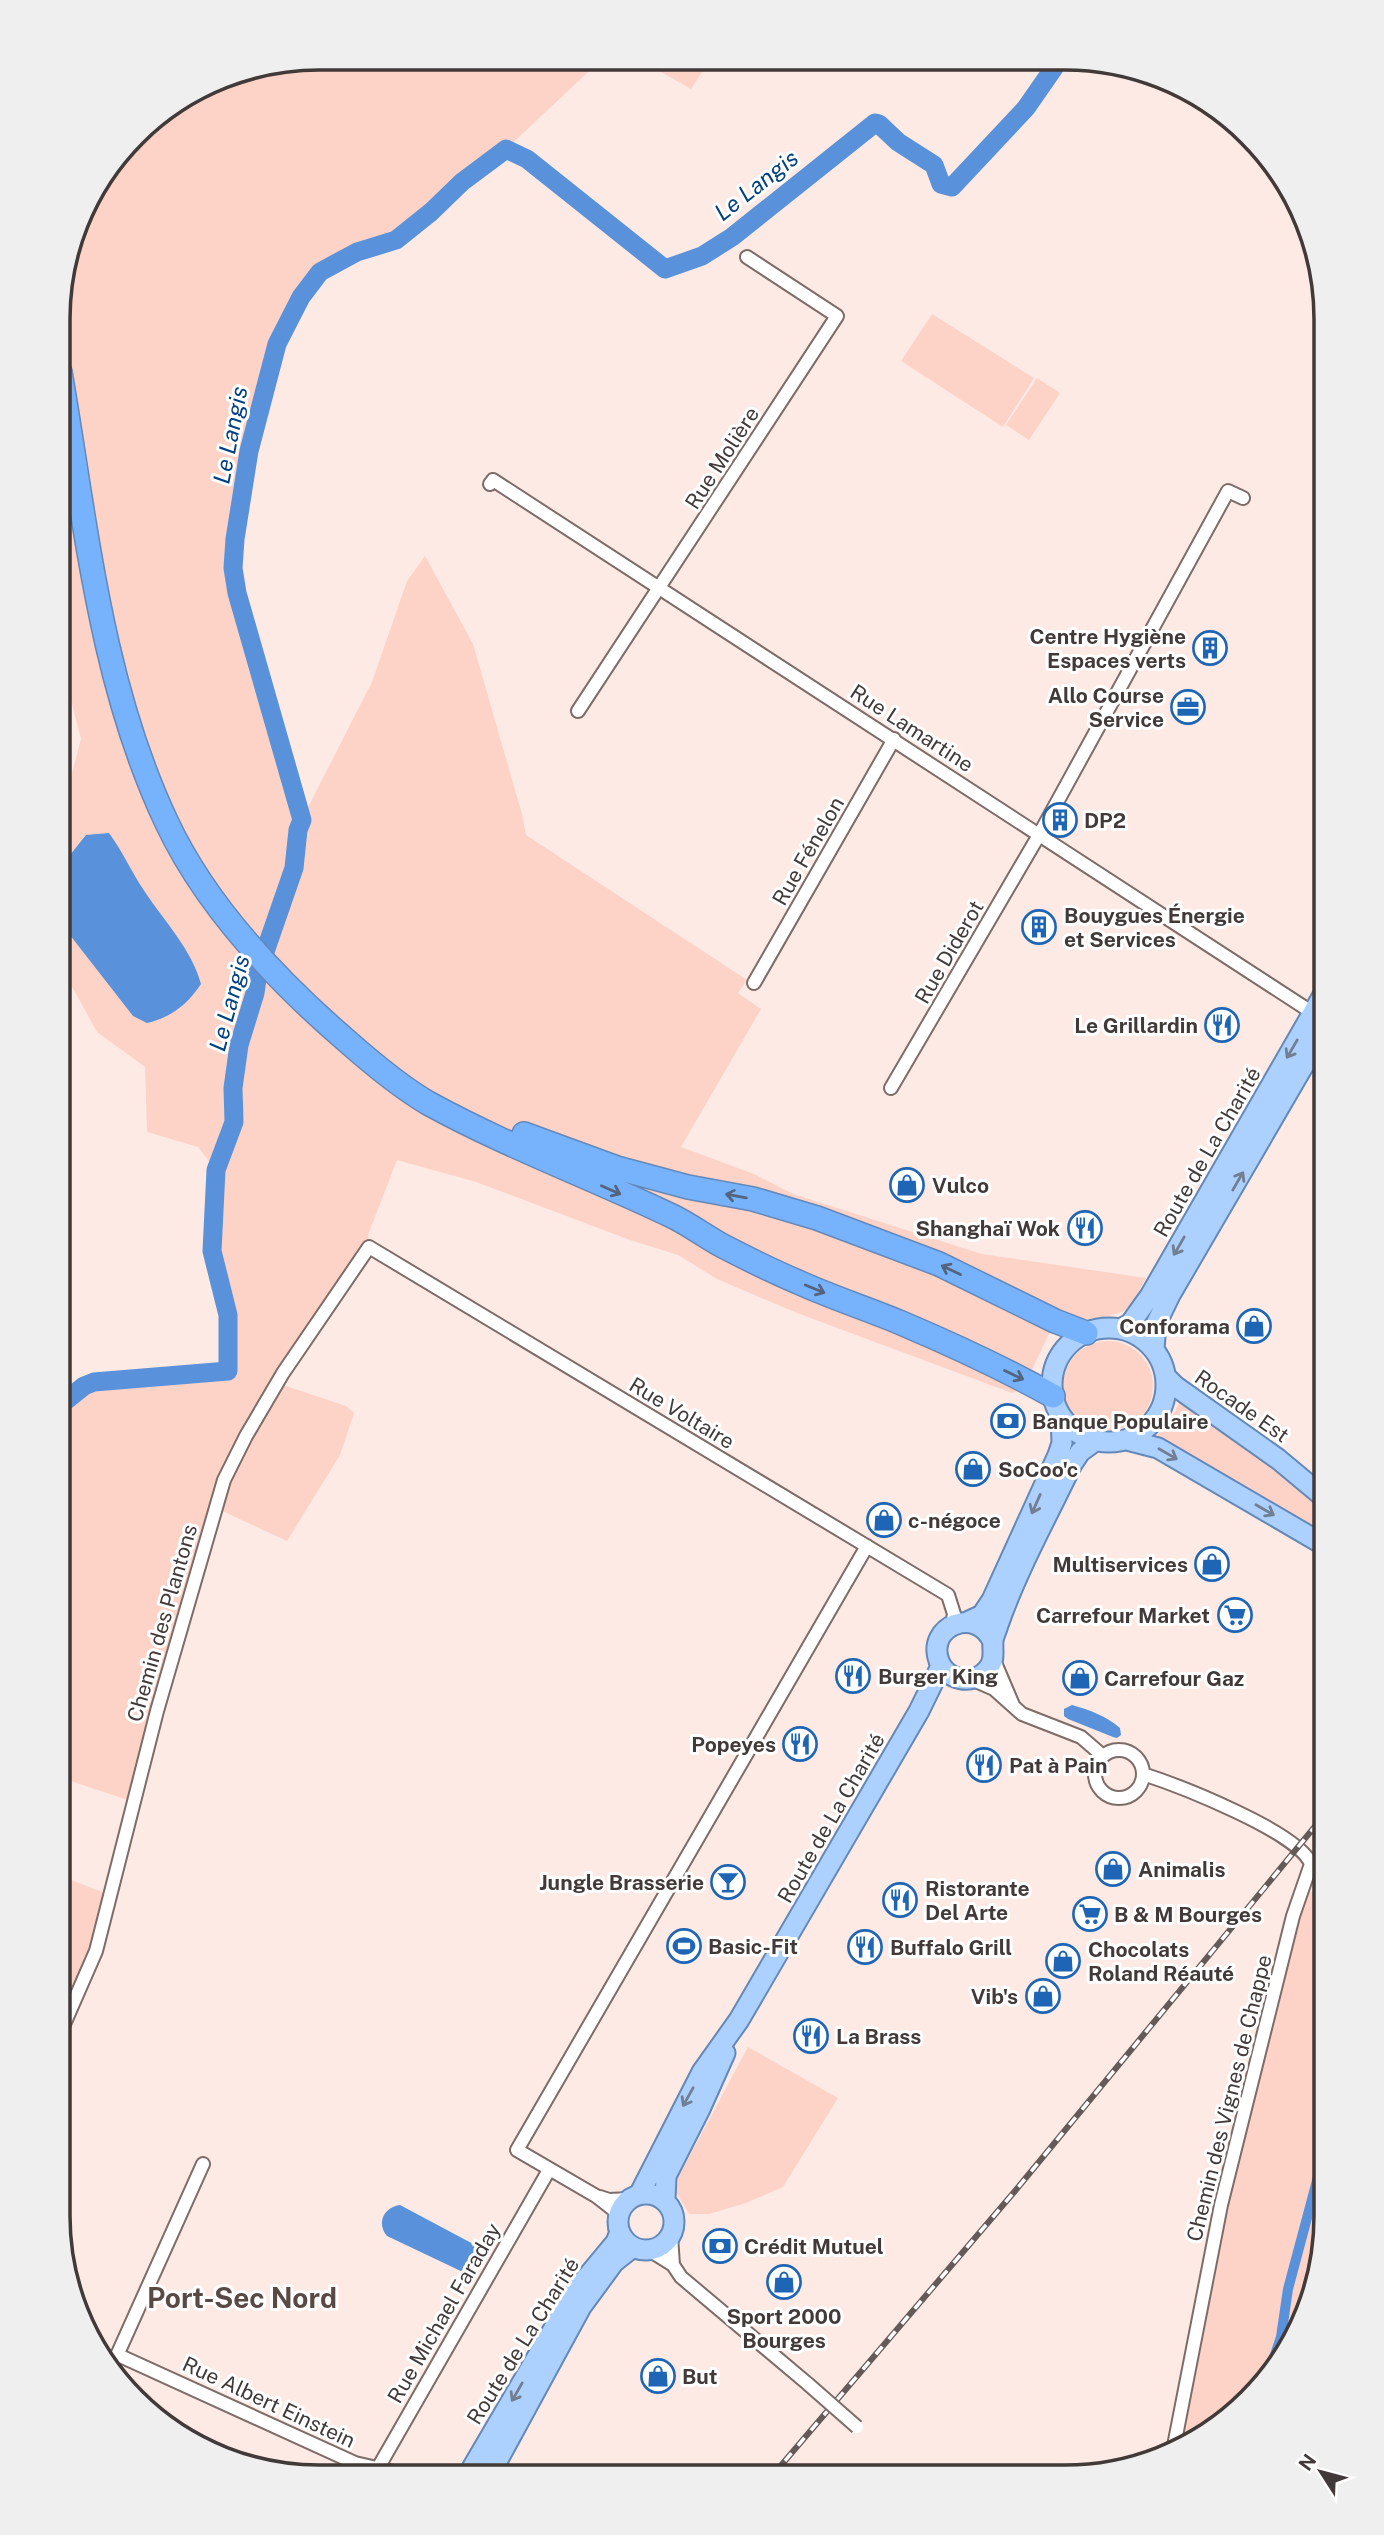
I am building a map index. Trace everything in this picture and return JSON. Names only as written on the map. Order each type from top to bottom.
[{"type":"highway","points":[[70,431],[89,556],[118,693],[141,761],[174,836],[201,883],[245,939],[315,1014],[386,1075],[425,1101],[489,1135],[677,1219],[722,1245],[797,1282],[937,1339],[1057,1406]]},
{"type":"highway","points":[[70,463],[84,514]]},
{"type":"highway","points":[[353,1047],[478,1113],[551,1146],[676,1184],[754,1199],[817,1218],[939,1265],[1055,1321],[1086,1333]]},
{"type":"main road","name":"Route de La Charité","points":[[1120,1329],[1130,1324],[1150,1296],[1314,1028]]},
{"type":"main road","name":"Route de La Charité","points":[[1154,1349],[1156,1324],[1170,1295],[1314,1029]]},
{"type":"main road","points":[[1057,1406],[1075,1432],[1094,1441],[1111,1443],[1127,1440],[1141,1433],[1153,1422],[1162,1408],[1166,1393],[1162,1362],[1144,1340],[1120,1329],[1103,1328],[1086,1333],[1070,1343],[1058,1358],[1052,1377],[1062,1443],[998,1589],[982,1615],[943,1633],[937,1645],[937,1654],[956,1674],[985,1672],[1004,1609],[1072,1464],[1080,1452],[1094,1441]]},
{"type":"main road","name":"Rocade Est","points":[[1166,1377],[1175,1387],[1278,1459],[1314,1489]]},
{"type":"main road","points":[[1127,1440],[1158,1448],[1314,1539]]},
{"type":"main road","points":[[960,1624],[984,1629],[993,1650]]},
{"type":"main road","name":"Route de La Charité","points":[[495,2465],[581,2307],[608,2268],[632,2223],[671,2128],[702,2072],[739,2020],[919,1711],[956,1674]]},
{"type":"main road","name":"Route de La Charité","points":[[664,2200],[666,2176],[715,2078],[739,2020]]},
{"type":"main road","points":[[652,2194],[664,2200],[674,2217],[674,2227],[671,2236],[662,2246],[632,2223],[652,2194]]},
{"type":"main road","name":"Route de La Charité","points":[[474,2465],[577,2289],[632,2223]]},
{"type":"street","name":"Rue Molière","points":[[578,711],[837,316],[747,257]]},
{"type":"street","name":"Rue Lamartine","points":[[490,484],[493,480],[894,739],[1314,1017]]},
{"type":"street","name":"Rue Diderot","points":[[891,1088],[1039,835],[1228,491],[1243,498]]},
{"type":"street","name":"Rue Fénelon","points":[[754,983],[894,739]]},
{"type":"street","name":"Rue Voltaire","points":[[369,1247],[948,1595],[960,1624]]},
{"type":"street","name":"Chemin des Plantons","points":[[70,2011],[96,1951],[157,1711],[224,1480],[283,1373],[369,1247]]},
{"type":"street","points":[[632,2223],[596,2196],[517,2150],[867,1546]]},
{"type":"street","points":[[993,1650],[1013,1706]]},
{"type":"street","points":[[956,1674],[987,1684],[1022,1714],[1081,1737],[1103,1756]]},
{"type":"street","points":[[1117,1750],[1132,1754],[1138,1759],[1143,1774],[1138,1789],[1125,1797],[1109,1796],[1095,1778],[1098,1762],[1103,1756],[1117,1750]]},
{"type":"street","points":[[1143,1774],[1189,1790],[1255,1822],[1297,1848],[1311,1864],[1314,1863]]},
{"type":"street","name":"Chemin des Vignes de Chappe","points":[[1175,2439],[1221,2205],[1293,1916],[1311,1864]]},
{"type":"street","points":[[116,2360],[203,2164]]},
{"type":"street","name":"Rue Michael Faraday","points":[[380,2465],[549,2170]]},
{"type":"street","points":[[596,2196],[609,2200],[689,2286],[857,2427]]},
{"type":"street","points":[[671,2236],[673,2266]]},
{"type":"street","name":"Rue Albert Einstein","points":[[118,2355],[360,2465]]},
{"type":"shaded area","points":[[703,70],[691,89],[659,71]]},
{"type":"shaded area","points":[[303,71],[590,71],[506,149],[462,182],[396,240],[357,252],[320,272],[301,297],[277,344],[249,451],[233,569],[237,593],[302,819],[372,682],[407,581],[425,556],[473,644],[526,835],[747,980],[738,993],[761,1009],[681,1147],[754,1174],[793,1194],[982,1254],[1146,1278],[1131,1305],[1122,1312],[1055,1321],[1023,1389],[1012,1393],[797,1313],[717,1279],[678,1255],[630,1240],[476,1182],[397,1160],[368,1235],[369,1247],[234,1458],[134,1802],[70,1781],[70,1397],[94,1382],[227,1371],[228,1315],[212,1251],[216,1170],[198,1147],[147,1132],[145,1067],[97,1032],[70,983],[70,781],[81,739],[70,696],[72,286],[78,254],[89,224],[103,194],[121,167],[167,121],[194,103],[254,78]]},
{"type":"shaded area","points":[[932,314],[1034,378],[1003,427],[901,361]]},
{"type":"shaded area","points":[[1037,378],[1060,393],[1029,440],[1006,425]]},
{"type":"shaded area","points":[[1108,1341],[1125,1345],[1140,1354],[1149,1369],[1153,1386],[1149,1403],[1140,1418],[1125,1427],[1108,1431],[1091,1427],[1076,1418],[1067,1403],[1063,1386],[1067,1369],[1076,1354],[1091,1345]]},
{"type":"shaded area","points":[[283,1385],[346,1406],[354,1413],[340,1455],[287,1541],[220,1510],[238,1460]]},
{"type":"shaded area","points":[[1181,1398],[1314,1494],[1314,1535],[1154,1440],[1175,1412]]},
{"type":"shaded area","points":[[70,1880],[110,1895],[70,2005]]},
{"type":"shaded area","points":[[1304,1888],[1314,1893],[1314,2216],[1306,2281],[1281,2341],[1263,2368],[1217,2414],[1175,2439],[1221,2205]]},
{"type":"shaded area","points":[[748,2047],[838,2098],[783,2187],[746,2203],[709,2214],[689,2214],[673,2187]]},
{"type":"water","points":[[109,833],[145,892],[185,948],[197,972],[201,984],[178,1009],[163,1018],[147,1023],[133,1016],[70,935],[70,855],[86,835]]},
{"type":"water","points":[[1072,1705],[1109,1720],[1120,1728],[1121,1735],[1113,1737],[1068,1719],[1064,1716],[1064,1709]]},
{"type":"water","points":[[400,2205],[477,2246],[482,2257],[478,2267],[472,2273],[465,2273],[387,2236],[382,2226],[383,2216],[394,2206]]},
{"type":"waterway","name":"Le Langis","points":[[70,1397],[94,1382],[228,1371],[228,1315],[212,1251],[216,1170],[234,1122],[233,1088],[239,1045],[255,993],[258,972],[294,868],[298,830],[302,820],[237,593],[233,568],[249,451],[277,344],[301,297],[320,272],[357,252],[396,240],[462,182],[506,149],[527,159],[665,269],[702,256],[732,237],[875,123],[898,142],[934,165],[941,184],[952,187],[1026,108],[1052,70]]},
{"type":"waterway","points":[[1278,2345],[1288,2289],[1314,2192]]},
{"type":"railway","points":[[781,2465],[1015,2191],[1314,1828]]},
{"type":"place","name":"Centre Hygiène Espaces verts","points":[[1210,648]]},
{"type":"place","name":"Allo Course Service","points":[[1188,707]]},
{"type":"place","name":"DP2","points":[[1060,820]]},
{"type":"place","name":"Bouygues Énergie et Services","points":[[1039,927]]},
{"type":"place","name":"Le Grillardin","points":[[1222,1025]]},
{"type":"place","name":"Vulco","points":[[907,1185]]},
{"type":"place","name":"Shanghaï Wok","points":[[1085,1228]]},
{"type":"place","name":"Conforama","points":[[1254,1326]]},
{"type":"place","name":"Banque Populaire","points":[[1008,1421]]},
{"type":"place","name":"SoCoo'c","points":[[973,1469]]},
{"type":"place","name":"c-négoce","points":[[884,1520]]},
{"type":"place","name":"Multiservices","points":[[1212,1564]]},
{"type":"place","name":"Carrefour Market","points":[[1235,1615]]},
{"type":"place","name":"Burger King","points":[[853,1676]]},
{"type":"place","name":"Carrefour Gaz","points":[[1080,1678]]},
{"type":"place","name":"Popeyes","points":[[800,1744]]},
{"type":"place","name":"Pat à Pain","points":[[984,1765]]},
{"type":"place","name":"Animalis","points":[[1113,1869]]},
{"type":"place","name":"Jungle Brasserie","points":[[728,1882]]},
{"type":"place","name":"Ristorante Del Arte","points":[[900,1900]]},
{"type":"place","name":"B & M Bourges","points":[[1090,1914]]},
{"type":"place","name":"Basic-Fit","points":[[684,1946]]},
{"type":"place","name":"Buffalo Grill","points":[[865,1947]]},
{"type":"place","name":"Chocolats Roland Réauté","points":[[1063,1961]]},
{"type":"place","name":"Vib's","points":[[1043,1996]]},
{"type":"place","name":"La Brass","points":[[811,2036]]},
{"type":"place","name":"Crédit Mutuel","points":[[720,2246]]},
{"type":"place","name":"Sport 2000 Bourges","points":[[784,2282]]},
{"type":"place","name":"But","points":[[658,2376]]},
{"type":"district","name":"Port-Sec Nord","points":[[242,2297]]}]
